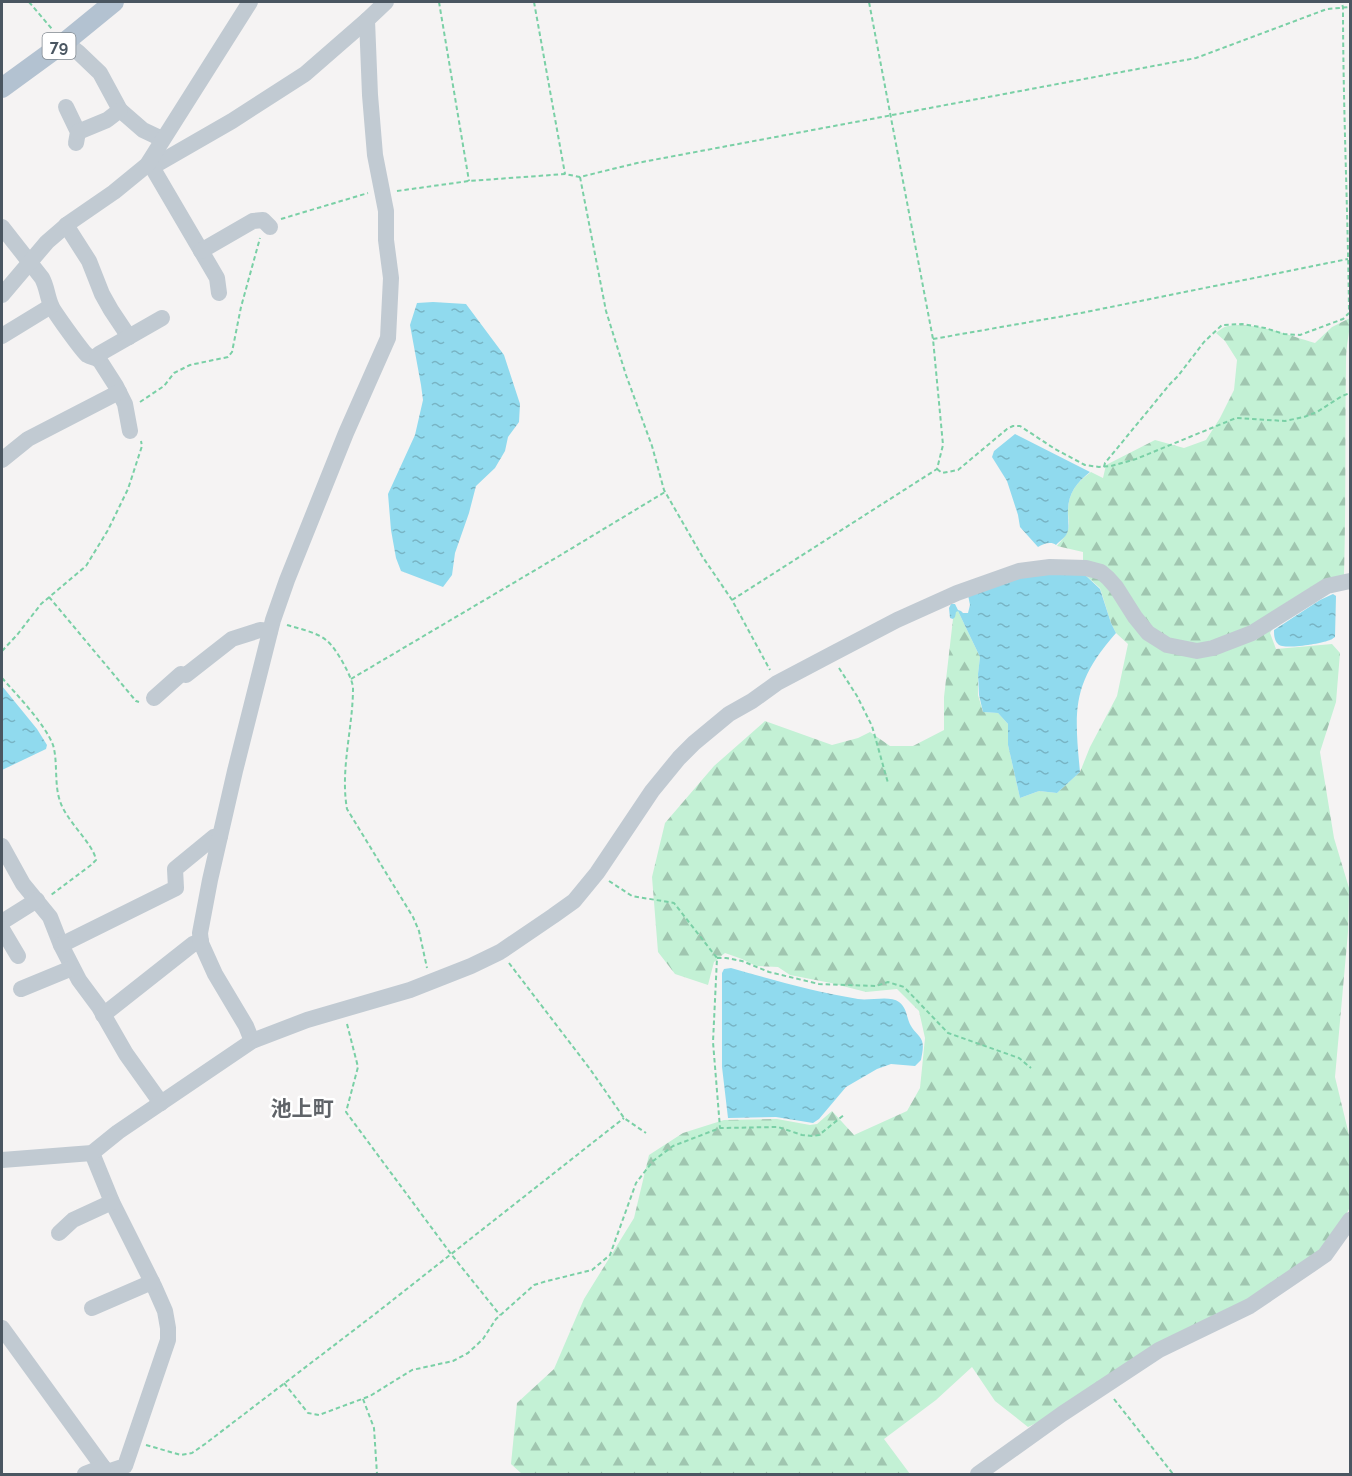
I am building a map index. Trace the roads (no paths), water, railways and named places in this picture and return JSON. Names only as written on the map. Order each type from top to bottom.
[{"type":"main road","name":"79","points":[[2,88],[65,42],[114,2]]},
{"type":"street","points":[[149,166],[162,140],[250,2]]},
{"type":"street","points":[[2,295],[47,242],[66,225],[149,166],[232,121],[305,74],[386,2]]},
{"type":"street","points":[[252,1041],[246,1026],[216,974],[201,941],[200,933],[235,771],[272,626],[287,580],[346,433],[388,338],[390,278],[386,211],[375,155],[367,20]]},
{"type":"street","points":[[65,42],[100,73],[120,110],[143,130],[162,140]]},
{"type":"street","points":[[66,107],[77,138],[120,110]]},
{"type":"street","points":[[149,166],[217,278],[219,293]]},
{"type":"street","points":[[201,251],[253,221],[263,220],[270,227]]},
{"type":"street","points":[[66,225],[88,261],[102,294],[129,337]]},
{"type":"street","points":[[2,227],[46,286],[51,306],[87,355],[97,358],[125,404],[135,434]]},
{"type":"street","points":[[2,336],[51,306]]},
{"type":"street","points":[[97,358],[99,354],[162,318]]},
{"type":"street","points":[[2,460],[27,439],[119,393]]},
{"type":"street","points":[[2,1160],[92,1153],[118,1132],[252,1041],[307,1020],[410,990],[500,952],[574,901],[597,873],[652,791],[678,758],[729,714],[777,683],[897,620],[957,593],[1018,571],[1050,567],[1086,568],[1101,572],[1116,587],[1148,633],[1167,645],[1197,651],[1213,648],[1252,633],[1327,586],[1350,581]]},
{"type":"street","points":[[154,698],[182,674],[186,675],[232,639],[272,626]]},
{"type":"street","points":[[61,945],[176,888],[175,869],[214,837],[220,836]]},
{"type":"street","points":[[2,846],[23,884],[50,917],[72,968],[104,1015],[126,1054],[161,1103]]},
{"type":"street","points":[[2,922],[38,902]]},
{"type":"street","points":[[2,929],[18,956]]},
{"type":"street","points":[[104,1015],[193,944],[201,941]]},
{"type":"street","points":[[21,989],[72,968]]},
{"type":"street","points":[[85,1474],[125,1466],[168,1340],[165,1311],[112,1202],[92,1153]]},
{"type":"street","points":[[59,1233],[73,1220],[112,1202]]},
{"type":"street","points":[[978,1474],[1062,1414],[1159,1350],[1250,1306],[1316,1262],[1325,1255],[1350,1220]]},
{"type":"street","points":[[92,1308],[152,1282]]},
{"type":"street","points":[[2,1328],[106,1471]]},
{"type":"water","points":[[417,303],[466,304],[504,355],[520,404],[519,422],[508,437],[505,451],[495,468],[476,486],[455,553],[452,575],[443,587],[401,571],[391,530],[388,494],[415,435],[423,400],[410,325]]},
{"type":"water","points":[[1015,434],[1090,472],[1073,491],[1068,509],[1068,530],[1056,545],[1049,543],[1038,547],[1020,527],[1007,481],[992,457],[994,451]]},
{"type":"water","points":[[1062,570],[1083,573],[1100,589],[1116,633],[1091,667],[1079,698],[1077,731],[1080,772],[1057,793],[1039,791],[1020,798],[1008,745],[1008,724],[998,713],[983,712],[979,695],[980,657],[958,611],[953,619],[950,618],[949,608],[951,604],[955,604],[958,610],[968,613],[970,605],[968,595],[997,579]]},
{"type":"water","points":[[1333,594],[1336,596],[1335,637],[1301,646],[1278,644],[1274,630]]},
{"type":"water","points":[[2,686],[47,745],[46,749],[2,770]]},
{"type":"water","points":[[731,968],[842,996],[895,1000],[904,1008],[911,1026],[922,1041],[921,1060],[915,1066],[891,1064],[877,1069],[846,1087],[813,1123],[776,1117],[728,1118],[722,1067],[722,973],[724,969]]},
{"type":"district","name":"池上町","points":[[302,1109]]}]
